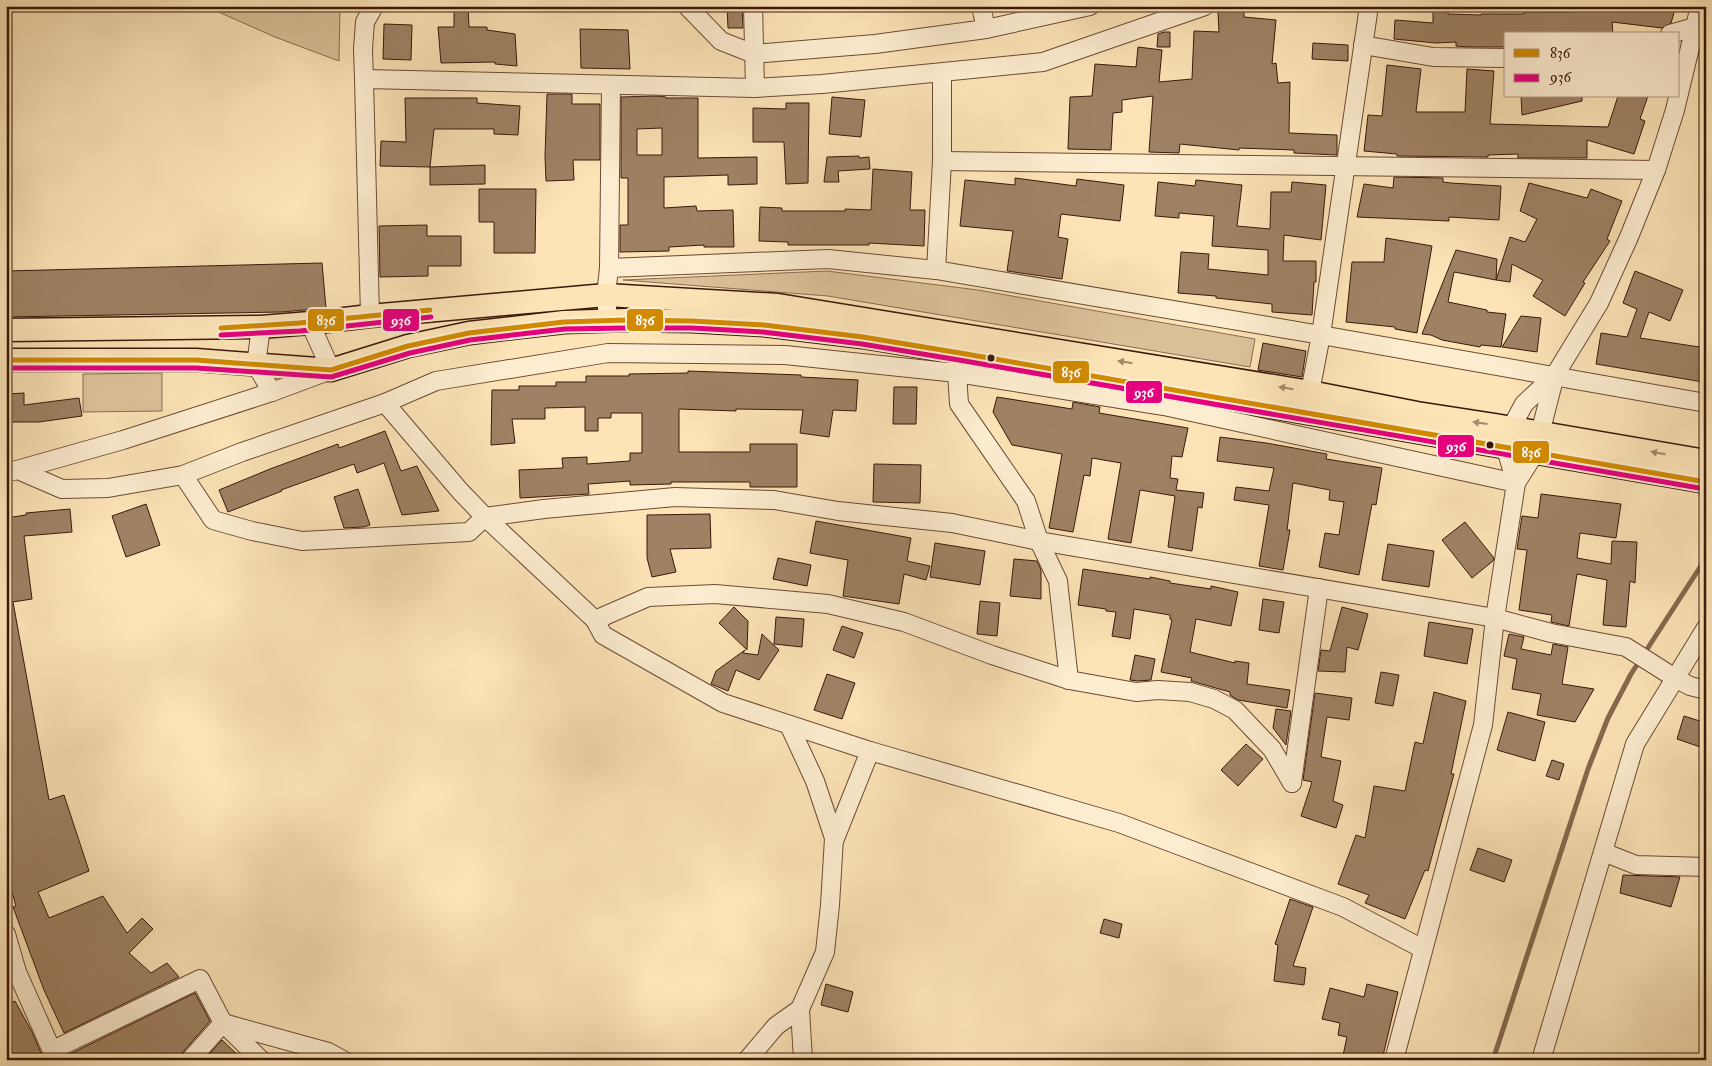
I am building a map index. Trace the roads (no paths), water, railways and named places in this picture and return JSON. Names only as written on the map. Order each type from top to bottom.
[{"type":"main road","points":[[6,330],[261,327],[606,295],[778,306],[960,354],[1310,392],[1417,413],[1509,438]]},
{"type":"main road","points":[[6,360],[196,360],[331,370],[408,346],[470,332],[564,322],[608,320],[692,321],[764,325],[863,337],[960,354],[1509,438],[1706,482]]},
{"type":"main road","points":[[1538,443],[1706,461]]},
{"type":"street","points":[[370,316],[363,49],[365,22],[374,6]]},
{"type":"street","points":[[687,6],[721,41],[754,54],[875,44],[986,30],[1090,6]]},
{"type":"street","points":[[753,6],[755,88]]},
{"type":"street","points":[[981,6],[986,30]]},
{"type":"street","points":[[364,79],[755,88],[822,84],[1043,62],[1205,6]]},
{"type":"street","points":[[1310,392],[1321,335],[1369,6]]},
{"type":"street","points":[[1680,89],[1700,6]]},
{"type":"street","points":[[1677,32],[1695,27]]},
{"type":"street","points":[[1363,45],[1433,56],[1504,58]]},
{"type":"street","points":[[936,270],[942,162],[942,73]]},
{"type":"street","points":[[608,320],[606,295],[610,268],[611,85]]},
{"type":"street","points":[[1516,482],[1538,443],[1556,375],[1599,303],[1629,237],[1656,170],[1678,98]]},
{"type":"street","points":[[942,162],[1656,170]]},
{"type":"street","points":[[610,268],[828,259],[936,270],[1556,375],[1706,403]]},
{"type":"street","points":[[12,472],[123,440],[272,392],[331,370],[310,323]]},
{"type":"street","points":[[261,327],[256,365],[272,392]]},
{"type":"street","points":[[12,472],[62,489],[108,488],[183,475],[242,452],[385,403],[436,381],[608,353],[785,356],[960,354],[1164,406],[1516,482]]},
{"type":"street","points":[[960,354],[959,404],[1026,501],[1039,541],[1058,582],[1069,680]]},
{"type":"street","points":[[1394,1060],[1483,725],[1495,618],[1516,482],[1509,438],[1524,404],[1556,375]]},
{"type":"street","points":[[385,403],[460,491],[485,517],[595,620],[603,635],[723,702],[870,751],[1119,822],[1343,907],[1423,949]]},
{"type":"street","points":[[183,475],[213,520],[252,532],[302,541],[469,532],[485,517],[544,509],[675,497],[774,500],[838,511],[952,523],[1039,541],[1495,618],[1551,633],[1626,647],[1674,678],[1690,686],[1706,690]]},
{"type":"street","points":[[595,620],[648,597],[715,594],[828,604],[904,622],[992,655],[1069,680],[1136,692],[1158,690],[1190,692],[1214,699],[1235,710],[1266,742],[1292,783],[1319,588]]},
{"type":"street","points":[[1541,1060],[1635,744],[1706,628]]},
{"type":"street","points":[[789,725],[815,781],[834,840]]},
{"type":"street","points":[[804,1060],[800,1009],[825,952],[834,840],[870,751]]},
{"type":"street","points":[[1603,852],[1636,865],[1706,867]]},
{"type":"street","points":[[6,934],[12,974],[54,1055],[200,979],[223,1023],[261,1060]]},
{"type":"street","points":[[748,1060],[776,1026],[800,1009]]},
{"type":"street","points":[[190,1060],[223,1023]]},
{"type":"street","points":[[223,1023],[328,1052],[343,1060]]},
{"type":"waterway","points":[[1493,1060],[1588,769],[1608,718],[1631,674],[1706,558]]}]
